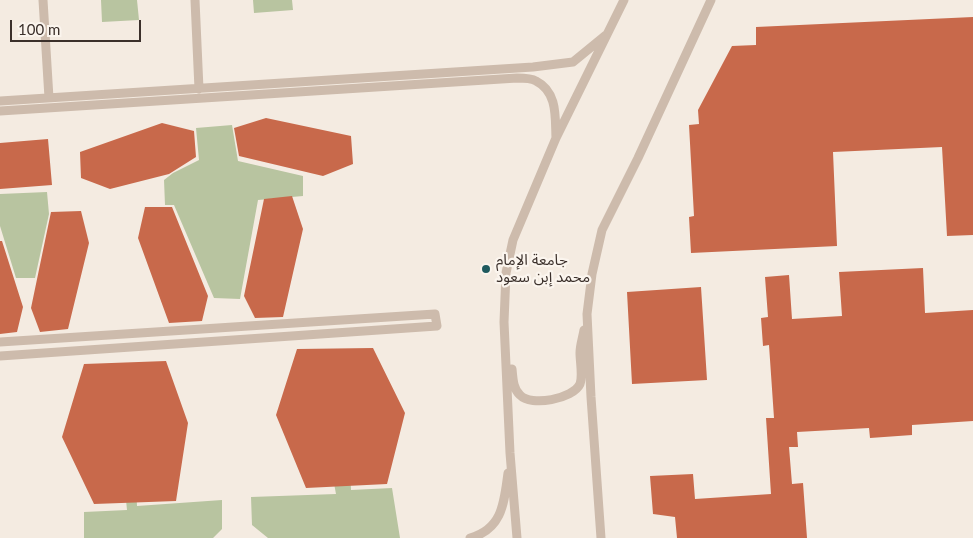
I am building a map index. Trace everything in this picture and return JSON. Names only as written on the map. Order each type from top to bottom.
[{"type":"street","points":[[43,0],[49,98]]},
{"type":"street","points":[[195,0],[199,89]]},
{"type":"street","points":[[517,538],[510,452],[504,322],[506,273],[513,240],[556,138],[624,0]]},
{"type":"street","points":[[504,322],[514,384],[519,395],[528,400],[543,402],[574,392],[580,383],[580,351],[592,274],[602,230],[638,158],[711,0]]},
{"type":"street","points":[[0,101],[533,68],[573,62],[606,34]]},
{"type":"street","points":[[0,111],[517,78],[535,80],[548,90],[555,106],[556,138]]},
{"type":"street","points":[[0,342],[435,314],[437,326],[0,356]]},
{"type":"street","points":[[587,314],[601,538]]},
{"type":"street","points":[[470,538],[478,536],[493,525],[504,505],[510,452]]},
{"type":"green space","points":[[101,0],[137,0],[139,20],[102,22]]},
{"type":"green space","points":[[253,0],[292,0],[293,10],[254,13]]},
{"type":"green space","points":[[232,125],[238,161],[303,176],[303,196],[258,200],[240,299],[214,298],[174,205],[165,205],[164,180],[173,173],[199,160],[196,128]]},
{"type":"green space","points":[[47,192],[49,214],[35,278],[16,278],[0,226],[0,194]]},
{"type":"green space","points":[[323,425],[349,447],[351,490],[392,488],[400,538],[268,538],[252,525],[251,497],[336,494]]},
{"type":"green space","points":[[135,459],[137,506],[222,500],[222,529],[213,538],[84,538],[84,512],[127,510],[123,470]]},
{"type":"building","points":[[973,17],[973,235],[947,236],[942,147],[833,152],[837,246],[691,253],[689,217],[694,216],[689,125],[699,124],[698,110],[732,46],[756,45],[756,27]]},
{"type":"building","points":[[266,118],[351,136],[353,164],[323,176],[239,156],[234,128]]},
{"type":"building","points":[[162,123],[194,131],[196,157],[169,174],[110,189],[81,178],[80,152]]},
{"type":"building","points":[[48,139],[52,185],[0,189],[0,143]]},
{"type":"building","points":[[292,196],[303,229],[283,317],[255,318],[244,296],[264,199]]},
{"type":"building","points":[[145,207],[172,207],[208,296],[202,321],[169,323],[138,238]]},
{"type":"building","points":[[81,211],[89,243],[68,329],[40,332],[31,308],[51,212]]},
{"type":"building","points":[[0,241],[2,241],[23,307],[17,332],[0,334]]},
{"type":"building","points":[[923,268],[925,313],[973,310],[973,421],[912,425],[912,435],[870,438],[869,428],[797,432],[798,447],[789,447],[792,484],[803,483],[807,538],[677,538],[675,517],[653,514],[650,476],[693,474],[695,499],[771,494],[766,418],[774,418],[769,345],[763,346],[761,318],[768,317],[765,277],[789,275],[792,319],[842,316],[839,272]]},
{"type":"building","points":[[701,287],[707,380],[632,384],[627,292]]},
{"type":"building","points":[[373,348],[405,413],[387,484],[306,488],[276,415],[297,349]]},
{"type":"building","points":[[166,361],[188,423],[176,501],[94,504],[62,437],[84,364]]},
{"type":"place","name":"جامعة الإمام محمد إبن سعود","points":[[486,269]]}]
